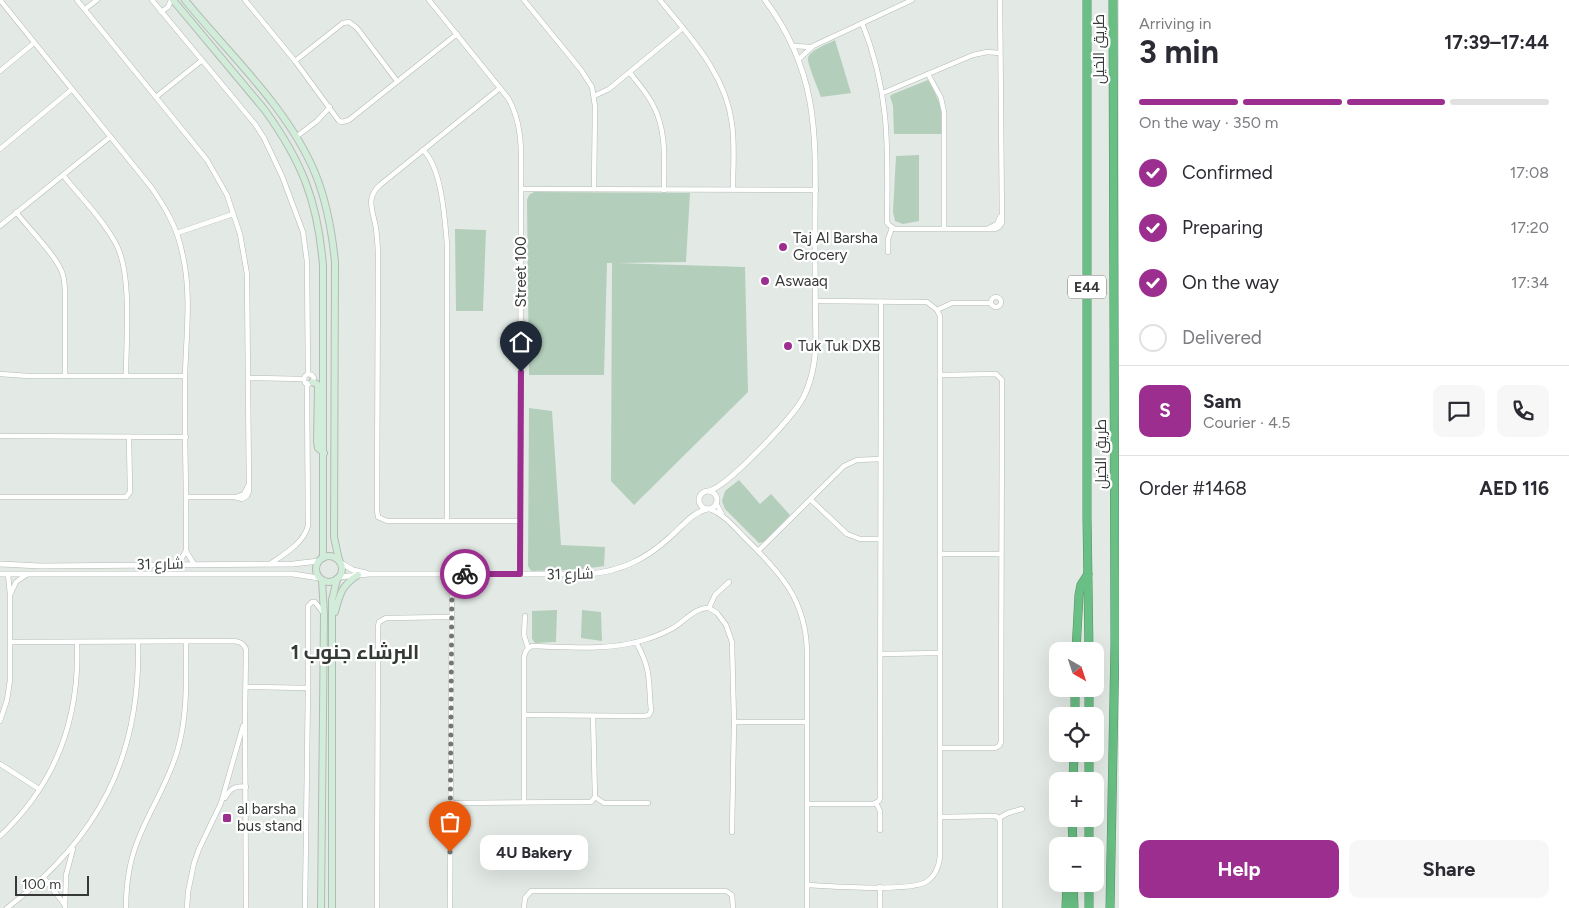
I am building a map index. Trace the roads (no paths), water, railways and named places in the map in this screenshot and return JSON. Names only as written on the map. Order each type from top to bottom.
[{"type":"highway","name":"طريق الخيل","points":[[1087,0],[1089,642]]},
{"type":"highway","name":"طريق الخيل","points":[[1110,908],[1114,714],[1113,0]]},
{"type":"highway","points":[[1114,494],[1119,504]]},
{"type":"highway","points":[[1076,642],[1079,594],[1081,585],[1088,574]]},
{"type":"highway","points":[[1066,908],[1067,892]]},
{"type":"highway","points":[[1073,892],[1074,908]]},
{"type":"highway","points":[[1090,892],[1090,908]]},
{"type":"main road","points":[[172,0],[277,127],[297,161],[314,204],[319,225],[323,266],[324,453],[321,559],[316,569],[320,579],[324,614],[321,908]]},
{"type":"main road","points":[[185,0],[272,101],[296,137],[311,163],[324,197],[329,220],[335,262],[334,537],[342,572],[338,578],[332,600],[332,908]]},
{"type":"main road","points":[[308,382],[318,386],[317,442],[318,448],[324,453]]},
{"type":"main road","points":[[321,559],[332,557],[340,562]]},
{"type":"main road","points":[[333,618],[342,590],[345,585],[358,576]]},
{"type":"main road","points":[[320,579],[330,582],[338,578]]},
{"type":"main road","points":[[321,798],[324,804],[324,832],[333,834]]},
{"type":"street","points":[[0,0],[162,202],[177,233],[185,268],[187,338],[185,376],[186,551],[194,564]]},
{"type":"street","points":[[77,0],[206,160],[226,195],[245,254],[249,378],[249,491],[247,496],[242,499],[235,497],[186,497]]},
{"type":"street","points":[[85,9],[98,0]]},
{"type":"street","points":[[152,0],[200,61],[246,113],[264,138],[289,192],[304,232],[308,276],[308,374],[305,376],[308,382],[308,526],[306,533],[296,545],[270,564]]},
{"type":"street","points":[[161,12],[168,7],[172,0]]},
{"type":"street","points":[[246,0],[340,121],[346,122],[457,34]]},
{"type":"street","name":"Street 100","points":[[429,0],[500,88],[514,107],[517,118],[520,139],[521,189],[520,574]]},
{"type":"street","points":[[524,0],[581,70],[592,87],[594,96],[594,189]]},
{"type":"street","points":[[660,0],[710,63],[718,77],[729,107],[734,138],[733,189]]},
{"type":"street","points":[[724,517],[702,507],[698,501],[701,494],[724,482],[786,421],[803,397],[810,380],[816,343],[816,190],[814,129],[808,88],[794,46],[765,0]]},
{"type":"street","points":[[794,46],[802,48],[813,46],[912,0]]},
{"type":"street","points":[[892,228],[995,229],[1000,227],[1002,223],[1000,0]]},
{"type":"street","points":[[295,61],[343,23],[349,22],[357,28],[397,81]]},
{"type":"street","points":[[862,23],[872,49],[883,93],[887,130],[887,222],[892,228]]},
{"type":"street","points":[[594,96],[610,89],[683,28]]},
{"type":"street","points":[[0,71],[34,43]]},
{"type":"street","points":[[799,59],[813,46]]},
{"type":"street","points":[[883,93],[974,55],[986,52],[1000,53]]},
{"type":"street","points":[[156,97],[200,61]]},
{"type":"street","points":[[630,73],[652,103],[662,127],[664,139],[664,190]]},
{"type":"street","points":[[928,74],[941,98],[944,112],[944,228]]},
{"type":"street","points":[[500,88],[375,189],[370,200],[376,226],[378,256],[377,510],[378,516],[383,520],[520,521]]},
{"type":"street","points":[[0,148],[71,90]]},
{"type":"street","points":[[296,137],[317,121],[330,107]]},
{"type":"street","points":[[0,226],[110,137]]},
{"type":"street","points":[[424,150],[431,160],[439,185],[445,218],[447,245],[447,521]]},
{"type":"street","points":[[63,175],[111,235],[123,261],[126,283],[126,376]]},
{"type":"street","points":[[521,189],[816,190]]},
{"type":"street","points":[[16,212],[56,261],[62,272],[65,283],[65,376]]},
{"type":"street","points":[[177,233],[233,214]]},
{"type":"street","points":[[888,252],[888,239],[892,228]]},
{"type":"street","points":[[807,886],[880,887],[920,885],[928,881],[935,874],[940,856],[940,316],[938,310],[927,302],[815,301]]},
{"type":"street","points":[[876,803],[880,798],[881,302]]},
{"type":"street","points":[[938,310],[952,302],[990,303]]},
{"type":"street","points":[[0,374],[29,376],[185,376]]},
{"type":"street","points":[[308,374],[313,376],[308,382]]},
{"type":"street","points":[[941,375],[996,374],[1001,378],[1001,742],[995,748],[941,748]]},
{"type":"street","points":[[249,378],[308,382]]},
{"type":"street","points":[[0,436],[186,437]]},
{"type":"street","points":[[0,497],[124,498],[130,492],[129,437]]},
{"type":"street","points":[[758,551],[850,462],[880,459]]},
{"type":"street","points":[[708,509],[716,501],[724,482]]},
{"type":"street","points":[[709,491],[714,494],[724,517],[784,579],[794,595],[802,614],[807,639],[806,722],[808,804],[806,908]]},
{"type":"street","points":[[811,500],[847,534],[860,539],[880,539]]},
{"type":"street","name":"شارع 31","points":[[692,516],[698,501]]},
{"type":"street","name":"شارع 31","points":[[338,578],[369,574],[590,574],[619,570],[646,557],[692,516],[708,509]]},
{"type":"street","points":[[178,564],[186,551]]},
{"type":"street","points":[[940,554],[1000,554]]},
{"type":"street","name":"شارع 31","points":[[0,564],[41,566],[298,564],[321,559]]},
{"type":"street","name":"شارع 31","points":[[340,562],[353,570],[369,574]]},
{"type":"street","points":[[0,721],[7,700],[10,680],[11,642],[8,575],[12,568],[41,566]]},
{"type":"street","name":"شارع 31","points":[[0,574],[293,574],[320,579]]},
{"type":"street","points":[[10,594],[16,582],[29,574]]},
{"type":"street","points":[[450,908],[452,574]]},
{"type":"street","points":[[709,608],[715,595],[728,582]]},
{"type":"street","points":[[305,908],[308,606],[315,602],[324,614]]},
{"type":"street","points":[[524,802],[524,657],[528,648],[532,646],[608,646],[636,642],[672,628],[700,609],[709,608],[717,613],[726,625],[732,642],[734,722],[732,832]]},
{"type":"street","points":[[525,616],[524,635],[528,648]]},
{"type":"street","points":[[376,908],[378,626],[382,619],[386,618],[451,617]]},
{"type":"street","points":[[11,642],[234,641],[244,644],[246,649],[247,687],[245,717],[246,908]]},
{"type":"street","points":[[0,836],[25,809],[39,789],[60,751],[73,710],[78,668],[77,642]]},
{"type":"street","points":[[7,908],[44,878],[74,846],[97,812],[122,760],[131,730],[137,698],[138,642]]},
{"type":"street","points":[[126,908],[128,875],[137,842],[171,768],[182,734],[186,712],[186,642]]},
{"type":"street","points":[[525,716],[647,716],[650,713],[649,672],[636,642]]},
{"type":"street","points":[[881,654],[940,653]]},
{"type":"street","points":[[247,687],[308,688]]},
{"type":"street","points":[[593,716],[595,797]]},
{"type":"street","points":[[187,908],[190,877],[194,863],[221,803],[245,717]]},
{"type":"street","points":[[734,722],[806,722]]},
{"type":"street","points":[[0,764],[39,789]]},
{"type":"street","points":[[221,803],[232,789],[241,786],[246,787]]},
{"type":"street","points":[[451,803],[588,803],[595,797]]},
{"type":"street","points":[[595,797],[604,803],[648,803]]},
{"type":"street","points":[[808,804],[876,803]]},
{"type":"street","points":[[876,803],[880,811],[880,830]]},
{"type":"street","points":[[940,817],[999,818],[1008,812],[1022,809]]},
{"type":"street","points":[[990,817],[997,821],[1000,830]]},
{"type":"street","points":[[999,818],[1001,822],[1000,908]]},
{"type":"street","points":[[65,906],[66,875],[74,846]]},
{"type":"street","points":[[44,878],[65,906]]},
{"type":"street","points":[[880,887],[880,908]]},
{"type":"street","points":[[524,908],[525,898],[531,892],[681,890],[726,891],[732,895],[733,908]]},
{"type":"place","name":"Taj Al Barsha Grocery","points":[[783,247]]},
{"type":"place","name":"Aswaaq","points":[[765,281]]},
{"type":"place","name":"Tuk Tuk DXB","points":[[788,346]]},
{"type":"place","name":"al barsha bus stand","points":[[227,818]]},
{"type":"place","name":"4U Bakery","points":[[450,852]]},
{"type":"district","name":"البرشاء جنوب 1","points":[[355,652]]}]
